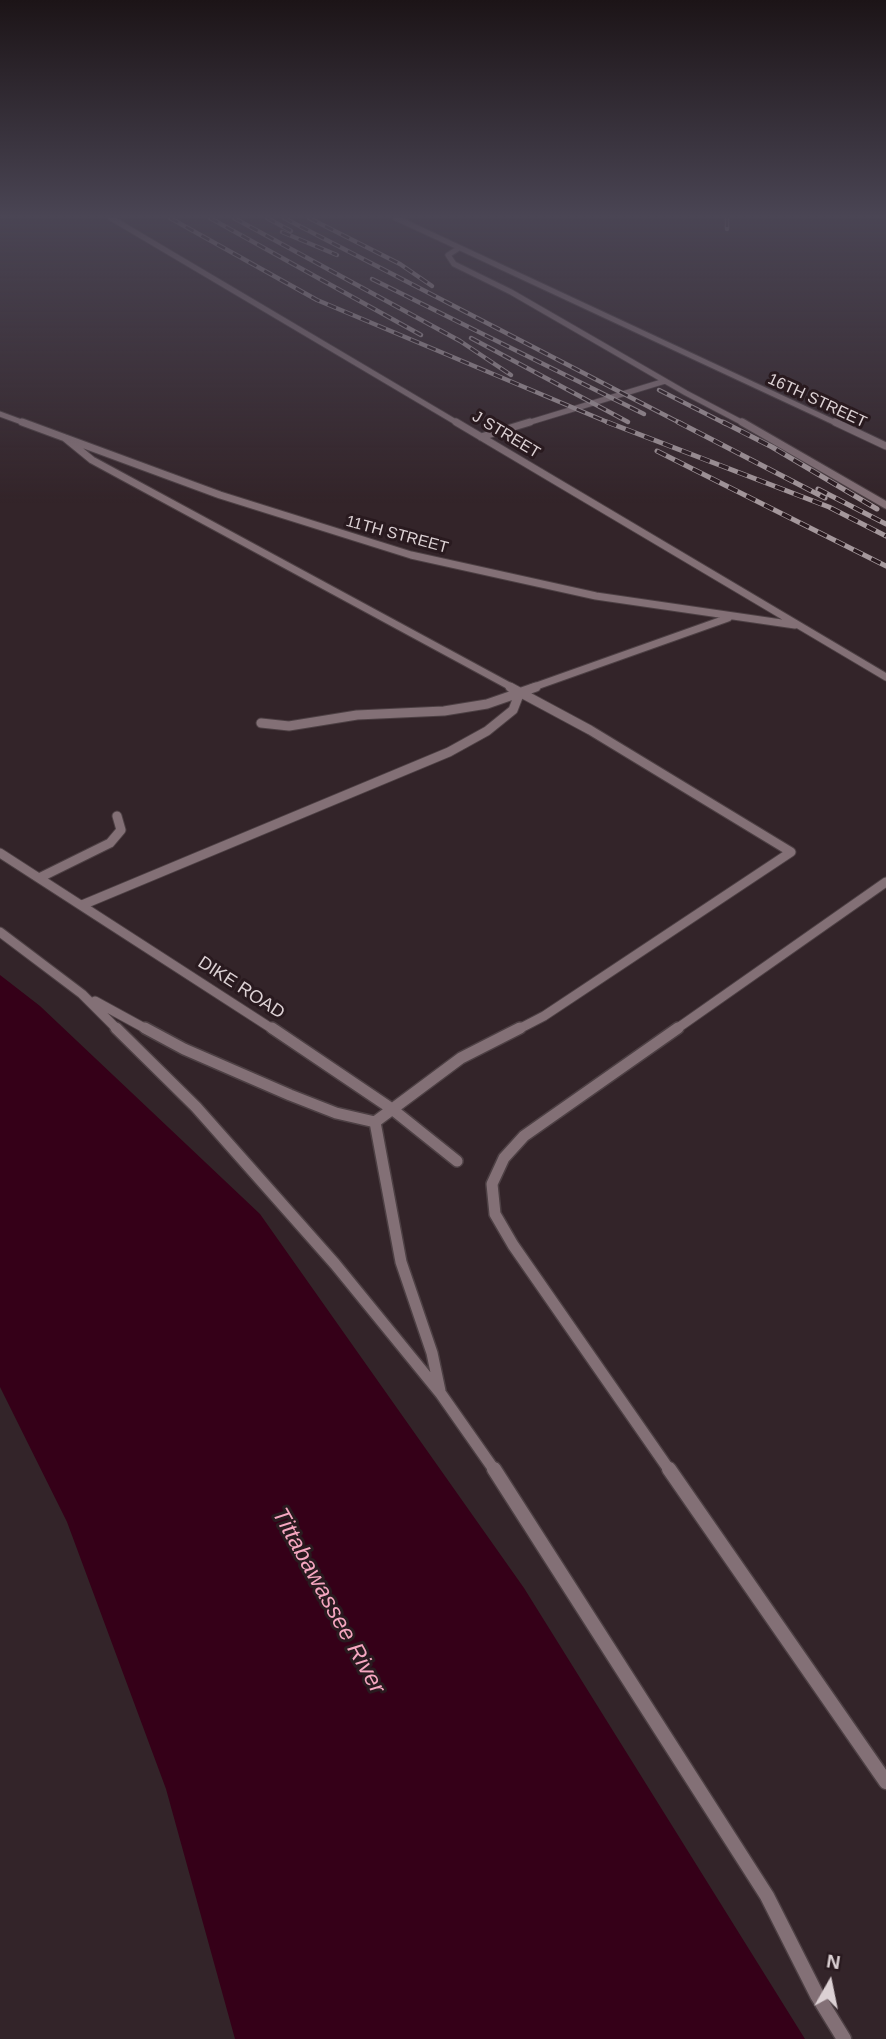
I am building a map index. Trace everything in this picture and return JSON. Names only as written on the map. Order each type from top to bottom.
[{"type":"lane","name":"J STREET","points":[[272,313],[886,677]]},
{"type":"lane","points":[[548,313],[665,381],[782,443],[886,505]]},
{"type":"lane","name":"16TH STREET","points":[[600,313],[886,446]]},
{"type":"lane","points":[[481,437],[665,381]]},
{"type":"lane","name":"11TH STREET","points":[[0,414],[220,495],[411,555],[596,596],[800,626]]},
{"type":"lane","points":[[65,438],[92,460],[590,730],[791,852],[544,1016],[461,1059],[375,1122]]},
{"type":"lane","points":[[261,723],[289,726],[357,715],[444,710],[487,704],[732,616]]},
{"type":"lane","points":[[82,905],[449,752],[487,732],[513,710],[520,692]]},
{"type":"lane","points":[[39,878],[110,844],[121,830],[117,816]]},
{"type":"lane","name":"DIKE ROAD","points":[[0,853],[332,1067],[392,1109],[457,1161]]},
{"type":"lane","points":[[886,883],[524,1136],[504,1158],[492,1184],[495,1214],[513,1245],[886,1782]]},
{"type":"lane","points":[[0,932],[82,994],[196,1107],[335,1264],[441,1395],[488,1460],[767,1896],[817,1995],[844,2039]]},
{"type":"lane","points":[[82,994],[184,1049],[336,1113],[375,1122]]},
{"type":"lane","points":[[375,1122],[401,1262],[432,1353],[441,1395]]},
{"type":"water","name":"Tittabawassee River","points":[[0,975],[40,1006],[260,1214],[524,1588],[805,2039],[235,2039],[166,1789],[67,1522],[0,1387]]},
{"type":"railway","points":[[348,313],[610,423]]},
{"type":"railway","points":[[382,313],[421,335]]},
{"type":"railway","points":[[409,313],[460,341],[511,375]]},
{"type":"railway","points":[[441,313],[644,414]]},
{"type":"railway","points":[[468,313],[682,424]]},
{"type":"railway","points":[[471,338],[628,422]]},
{"type":"railway","points":[[659,390],[726,424]]},
{"type":"railway","points":[[678,422],[825,498]]},
{"type":"railway","points":[[723,422],[772,447],[877,509]]},
{"type":"railway","points":[[610,423],[829,507],[886,536]]},
{"type":"railway","points":[[657,451],[886,566]]},
{"type":"railway","points":[[818,489],[886,524]]}]
